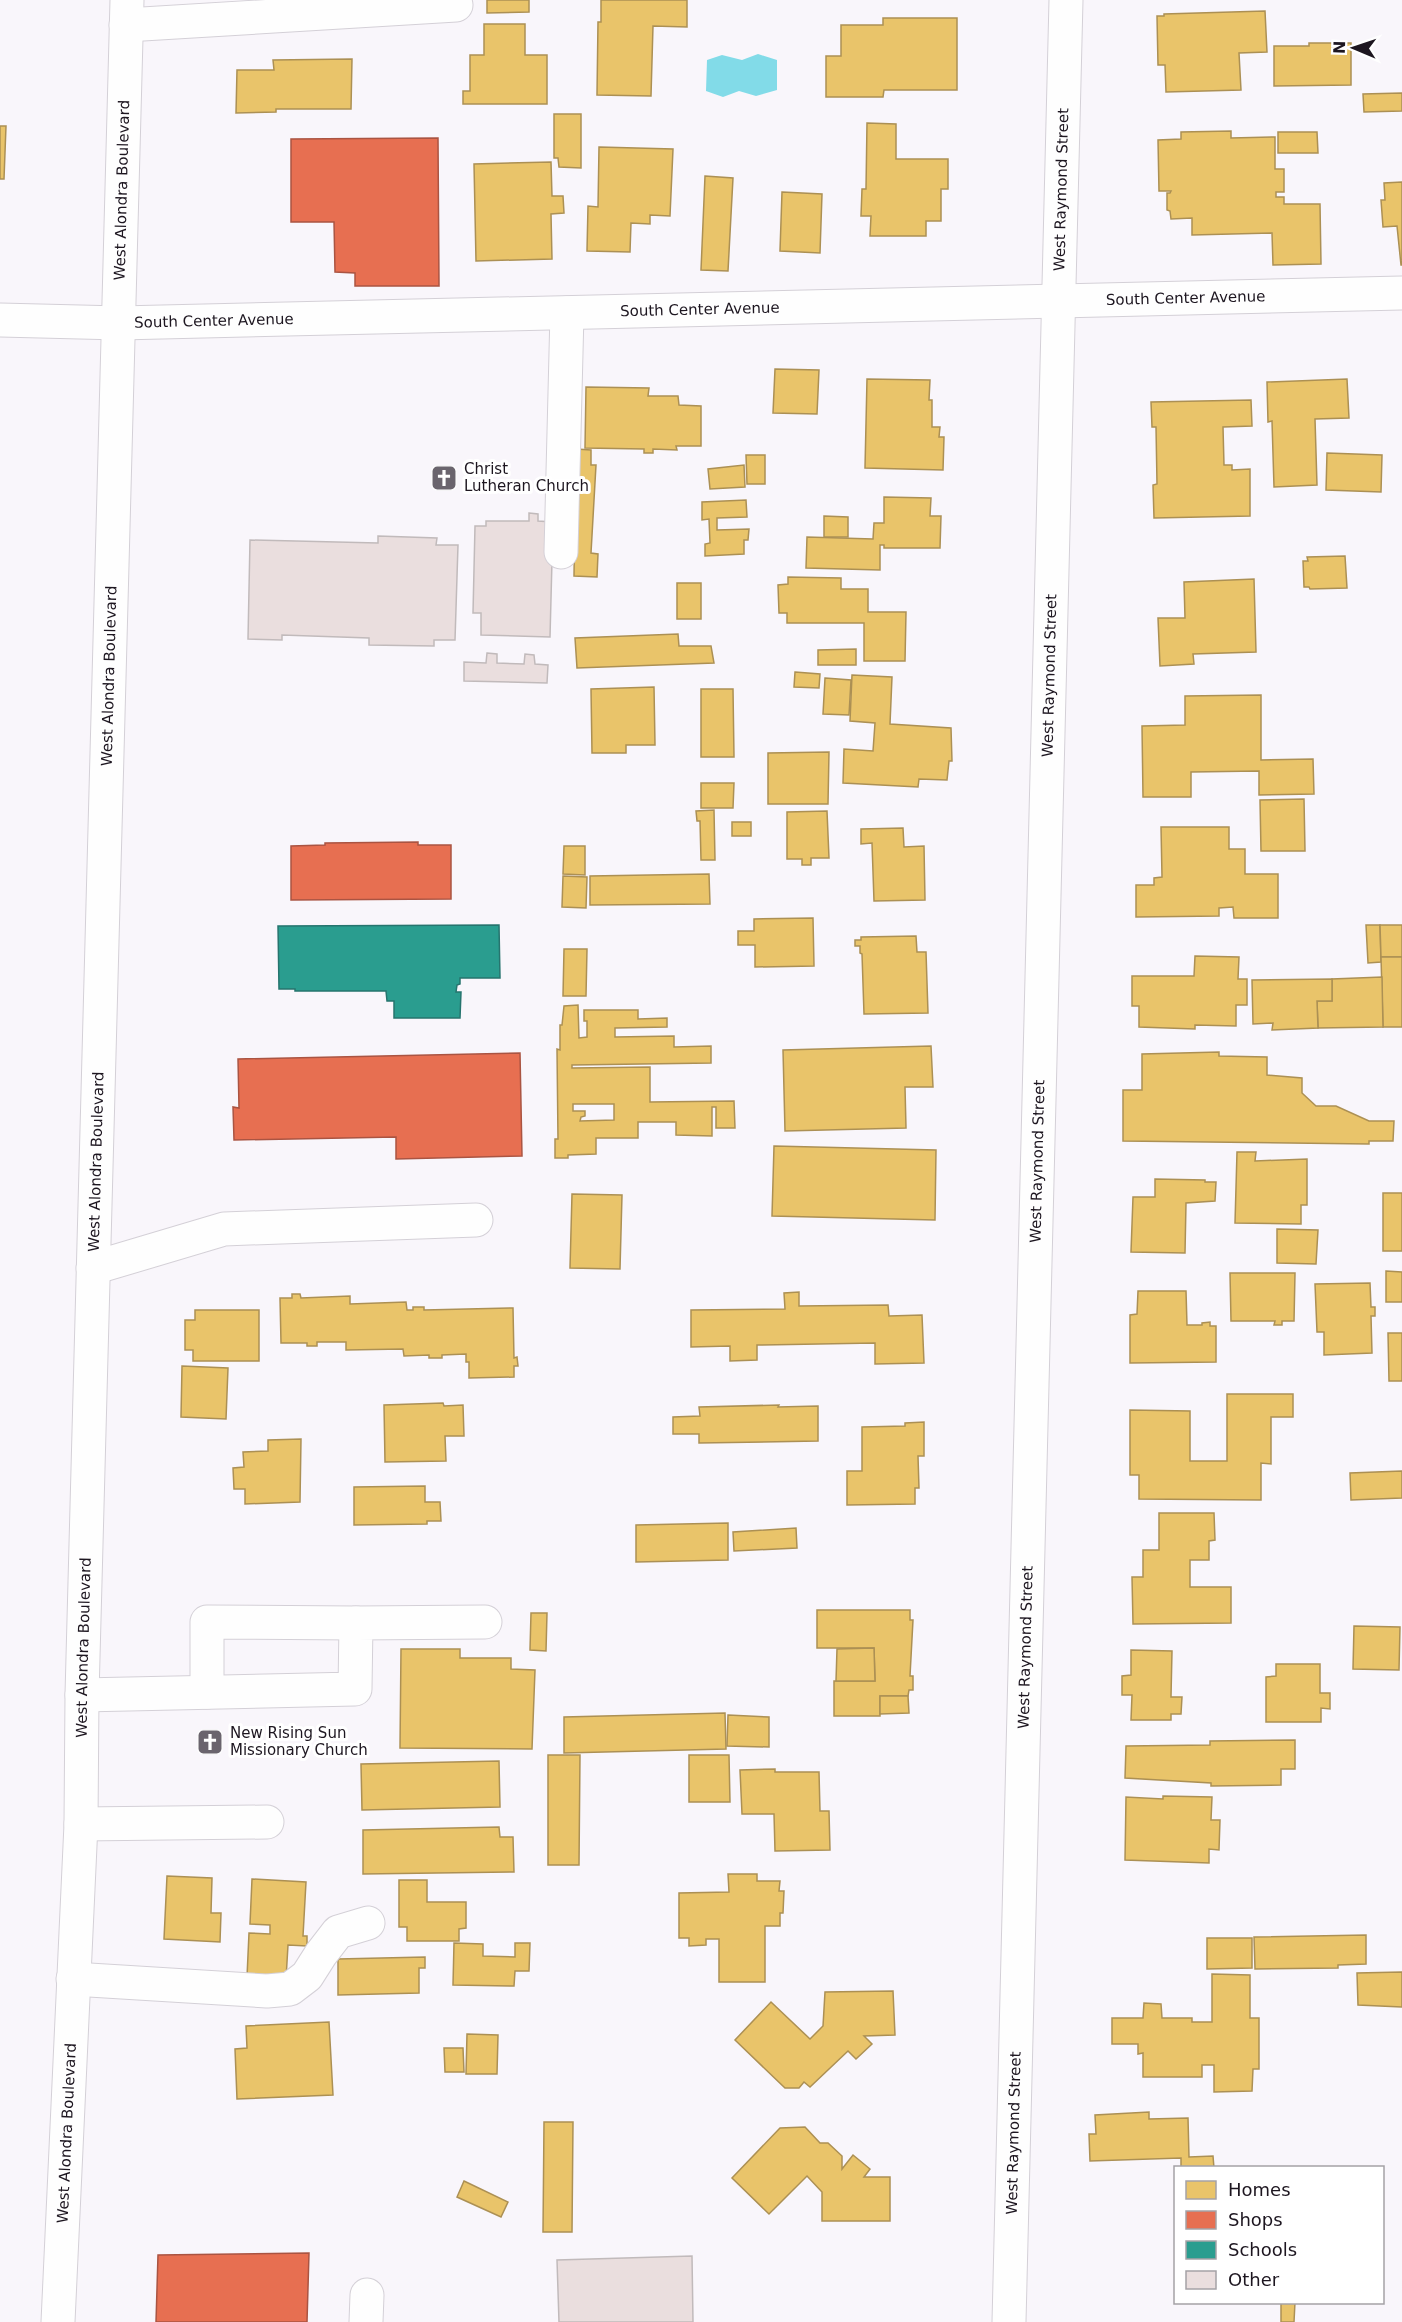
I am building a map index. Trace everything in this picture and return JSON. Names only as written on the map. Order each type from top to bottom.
[{"type":"street","name":"West Raymond Street","points":[[1009,2322],[1066,0]]},
{"type":"street","points":[[127,13],[272,15],[456,5]]},
{"type":"street","name":"West Alondra Boulevard","points":[[58,2322],[81,1824],[82,1695],[127,13]]},
{"type":"street","name":"South Center Avenue","points":[[0,320],[120,323],[1402,292]]},
{"type":"street","points":[[561,552],[567,313]]},
{"type":"street","points":[[93,1268],[224,1228],[476,1220]]},
{"type":"street","points":[[207,1692],[207,1622],[484,1623]]},
{"type":"street","points":[[82,1695],[355,1689],[356,1623]]},
{"type":"street","points":[[81,1824],[267,1822]]},
{"type":"street","points":[[73,1979],[267,1991],[290,1989],[307,1976],[338,1932],[368,1923]]},
{"type":"water","points":[[758,54],[777,60],[777,90],[756,96],[739,91],[723,97],[706,91],[707,60],[722,55],[742,60]]},
{"type":"building: Homes","points":[[487,0],[529,0],[529,12],[487,13]]},
{"type":"building: Homes","points":[[601,0],[687,0],[687,27],[653,26],[651,96],[597,95],[598,22],[601,22]]},
{"type":"building: Homes","points":[[1265,11],[1267,52],[1239,53],[1241,90],[1166,92],[1165,65],[1158,65],[1157,16]]},
{"type":"building: Homes","points":[[883,18],[957,18],[957,90],[884,90],[883,97],[826,97],[826,56],[841,56],[841,25],[883,25]]},
{"type":"building: Homes","points":[[484,24],[525,24],[525,55],[547,55],[547,104],[463,104],[463,91],[470,91],[470,55],[484,55]]},
{"type":"building: Homes","points":[[1309,43],[1351,43],[1351,85],[1274,86],[1274,46],[1309,46]]},
{"type":"building: Homes","points":[[352,59],[351,109],[276,109],[276,112],[236,113],[237,70],[274,70],[273,60]]},
{"type":"building: Homes","points":[[1402,93],[1402,111],[1364,112],[1363,94]]},
{"type":"building: Homes","points":[[554,114],[581,114],[581,168],[559,167],[558,158],[554,158]]},
{"type":"building: Homes","points":[[867,123],[896,124],[896,159],[948,159],[948,189],[941,189],[941,221],[926,221],[926,236],[870,236],[871,216],[861,216],[862,189],[866,189]]},
{"type":"building: Homes","points":[[0,126],[6,126],[4,179],[0,179]]},
{"type":"building: Homes","points":[[1231,131],[1231,138],[1275,137],[1275,169],[1284,169],[1284,192],[1276,192],[1276,197],[1284,197],[1284,204],[1320,204],[1321,264],[1273,265],[1272,233],[1192,235],[1192,218],[1171,219],[1170,211],[1167,210],[1167,193],[1171,191],[1159,191],[1158,140],[1181,139],[1181,132]]},
{"type":"building: Homes","points":[[1278,132],[1317,132],[1318,153],[1278,153]]},
{"type":"building: Homes","points":[[599,147],[673,149],[670,216],[650,215],[650,224],[631,223],[630,252],[587,251],[588,206],[598,207]]},
{"type":"building: Homes","points":[[551,162],[552,196],[563,196],[564,213],[551,214],[552,259],[476,261],[474,164]]},
{"type":"building: Homes","points":[[705,176],[733,178],[728,271],[701,270]]},
{"type":"building: Homes","points":[[1402,182],[1401,265],[1397,226],[1383,227],[1381,200],[1385,200],[1384,183]]},
{"type":"building: Homes","points":[[782,192],[822,194],[820,253],[780,251]]},
{"type":"building: Homes","points":[[775,369],[819,370],[817,414],[773,413]]},
{"type":"building: Homes","points":[[867,379],[930,380],[929,400],[932,400],[932,427],[940,427],[939,437],[944,437],[943,470],[865,468]]},
{"type":"building: Homes","points":[[1347,379],[1349,418],[1315,419],[1317,485],[1274,487],[1272,421],[1268,422],[1267,382]]},
{"type":"building: Homes","points":[[586,387],[649,388],[648,396],[678,396],[679,405],[701,406],[701,446],[676,446],[677,450],[653,449],[653,453],[644,453],[644,449],[585,448]]},
{"type":"building: Homes","points":[[1251,400],[1252,426],[1223,427],[1224,465],[1232,465],[1232,470],[1250,469],[1250,516],[1154,518],[1153,485],[1157,484],[1156,427],[1152,427],[1151,402]]},
{"type":"building: Homes","points":[[576,449],[591,450],[591,465],[596,465],[591,553],[598,554],[597,577],[574,576]]},
{"type":"building: Homes","points":[[1327,453],[1382,455],[1381,492],[1326,490]]},
{"type":"building: Homes","points":[[746,455],[765,455],[765,484],[747,484]]},
{"type":"building: Homes","points":[[744,465],[745,487],[710,489],[708,469]]},
{"type":"building: Homes","points":[[884,497],[931,498],[930,516],[941,516],[940,548],[884,548],[884,545],[880,545],[880,570],[806,568],[807,537],[873,539],[874,523],[884,523]]},
{"type":"building: Homes","points":[[746,500],[747,517],[717,518],[717,530],[749,529],[748,540],[744,540],[744,554],[705,556],[705,544],[710,543],[709,519],[702,520],[702,502]]},
{"type":"building: Homes","points":[[824,516],[848,517],[848,537],[824,537]]},
{"type":"building: Homes","points":[[1345,556],[1347,588],[1310,589],[1304,587],[1303,561],[1308,561],[1307,557]]},
{"type":"building: Homes","points":[[788,577],[841,578],[841,589],[868,589],[868,612],[906,612],[905,661],[864,661],[864,623],[787,623],[787,613],[779,613],[778,585],[788,584]]},
{"type":"building: Homes","points":[[1254,579],[1256,652],[1193,654],[1194,664],[1160,666],[1158,618],[1185,618],[1184,582]]},
{"type":"building: Homes","points":[[677,583],[701,583],[701,619],[677,619]]},
{"type":"building: Homes","points":[[678,634],[679,646],[711,646],[714,663],[577,668],[575,638]]},
{"type":"building: Homes","points":[[856,649],[856,665],[818,665],[818,650]]},
{"type":"building: Homes","points":[[795,672],[820,674],[819,688],[794,687]]},
{"type":"building: Homes","points":[[852,675],[892,677],[890,724],[951,728],[952,761],[949,761],[947,780],[919,779],[918,787],[843,783],[844,749],[873,751],[875,723],[850,721]]},
{"type":"building: Homes","points":[[825,678],[851,680],[849,715],[823,714]]},
{"type":"building: Homes","points":[[654,687],[655,745],[626,745],[626,753],[592,753],[591,689]]},
{"type":"building: Homes","points":[[701,689],[733,689],[734,757],[701,757]]},
{"type":"building: Homes","points":[[1261,695],[1261,760],[1313,759],[1314,794],[1259,795],[1259,771],[1191,772],[1191,797],[1143,797],[1142,726],[1185,725],[1185,696]]},
{"type":"building: Homes","points":[[829,752],[828,804],[768,804],[768,753]]},
{"type":"building: Homes","points":[[701,783],[734,783],[733,808],[701,808]]},
{"type":"building: Homes","points":[[1304,799],[1305,851],[1261,851],[1260,800]]},
{"type":"building: Homes","points":[[714,810],[715,860],[701,860],[700,821],[697,821],[696,811]]},
{"type":"building: Homes","points":[[827,811],[829,858],[811,858],[811,865],[802,865],[802,859],[787,859],[787,812]]},
{"type":"building: Homes","points":[[732,822],[751,822],[751,836],[732,836]]},
{"type":"building: Homes","points":[[1161,827],[1229,827],[1229,849],[1245,849],[1245,874],[1278,874],[1278,918],[1234,918],[1233,907],[1219,908],[1219,916],[1136,917],[1136,885],[1154,885],[1154,878],[1162,877]]},
{"type":"building: Homes","points":[[903,828],[904,847],[924,846],[925,900],[874,901],[872,843],[861,844],[861,829]]},
{"type":"building: Homes","points":[[564,846],[585,846],[585,875],[563,874]]},
{"type":"building: Homes","points":[[709,874],[710,904],[590,905],[590,876]]},
{"type":"building: Homes","points":[[563,876],[587,877],[586,908],[562,907]]},
{"type":"building: Homes","points":[[813,918],[814,966],[755,967],[755,945],[738,945],[738,931],[754,931],[754,919]]},
{"type":"building: Homes","points":[[1366,925],[1380,925],[1381,962],[1368,963]]},
{"type":"building: Homes","points":[[1380,925],[1402,925],[1402,957],[1381,957]]},
{"type":"building: Homes","points":[[916,936],[917,952],[926,952],[928,1013],[864,1014],[862,954],[860,946],[855,946],[855,940],[861,940],[861,937]]},
{"type":"building: Homes","points":[[564,949],[587,949],[586,996],[563,996]]},
{"type":"building: Homes","points":[[1195,956],[1239,957],[1238,979],[1247,979],[1247,1005],[1236,1005],[1236,1026],[1195,1025],[1195,1029],[1139,1027],[1139,1006],[1132,1006],[1132,976],[1194,976]]},
{"type":"building: Homes","points":[[1381,957],[1402,957],[1402,1027],[1383,1027]]},
{"type":"building: Homes","points":[[1382,977],[1383,1027],[1318,1028],[1317,1001],[1332,1001],[1332,979]]},
{"type":"building: Homes","points":[[1332,979],[1332,1001],[1317,1001],[1318,1028],[1272,1030],[1273,1023],[1253,1024],[1252,980]]},
{"type":"building: Homes","points":[[578,1005],[579,1038],[587,1037],[584,1010],[638,1010],[638,1019],[667,1018],[667,1027],[615,1028],[615,1037],[674,1036],[674,1047],[711,1046],[711,1063],[572,1065],[572,1068],[650,1067],[650,1102],[734,1101],[735,1128],[716,1128],[716,1107],[712,1107],[712,1136],[676,1135],[676,1122],[638,1122],[638,1138],[596,1138],[596,1154],[555,1158],[555,1139],[558,1139],[557,1049],[560,1050],[560,1025],[562,1025],[564,1006]],"holes":[[[573,1104],[614,1104],[614,1120],[580,1121],[581,1117],[585,1116],[585,1111],[573,1111]]]},
{"type":"building: Homes","points":[[931,1046],[933,1087],[905,1087],[906,1128],[785,1131],[783,1050]]},
{"type":"building: Homes","points":[[1219,1052],[1219,1056],[1267,1057],[1267,1075],[1302,1078],[1302,1093],[1316,1106],[1336,1106],[1369,1121],[1394,1121],[1393,1141],[1369,1141],[1369,1144],[1123,1141],[1123,1090],[1142,1090],[1142,1054]]},
{"type":"building: Homes","points":[[774,1146],[936,1150],[935,1220],[772,1216]]},
{"type":"building: Homes","points":[[1237,1152],[1256,1152],[1255,1161],[1307,1159],[1307,1205],[1301,1205],[1301,1224],[1235,1223]]},
{"type":"building: Homes","points":[[1155,1179],[1216,1182],[1215,1201],[1186,1203],[1185,1253],[1131,1252],[1133,1197],[1155,1197]]},
{"type":"building: Homes","points":[[1383,1193],[1402,1193],[1402,1251],[1383,1251]]},
{"type":"building: Homes","points":[[572,1194],[622,1195],[620,1269],[570,1268]]},
{"type":"building: Homes","points":[[1277,1229],[1318,1230],[1316,1264],[1277,1263]]},
{"type":"building: Homes","points":[[1386,1271],[1402,1272],[1402,1302],[1386,1302]]},
{"type":"building: Homes","points":[[1230,1273],[1295,1273],[1294,1321],[1282,1321],[1282,1325],[1274,1325],[1275,1321],[1231,1321]]},
{"type":"building: Homes","points":[[1370,1283],[1371,1307],[1375,1307],[1375,1316],[1371,1316],[1372,1353],[1324,1355],[1324,1332],[1317,1332],[1315,1284]]},
{"type":"building: Homes","points":[[1138,1291],[1186,1291],[1187,1325],[1202,1325],[1202,1323],[1210,1322],[1210,1326],[1216,1326],[1216,1362],[1130,1363],[1130,1315],[1137,1314]]},
{"type":"building: Homes","points":[[799,1292],[799,1306],[888,1305],[889,1316],[922,1315],[924,1363],[875,1364],[875,1343],[757,1345],[757,1360],[730,1361],[730,1346],[691,1347],[691,1310],[785,1309],[784,1293]]},
{"type":"building: Homes","points":[[292,1294],[300,1294],[301,1298],[350,1296],[350,1304],[406,1302],[407,1310],[413,1310],[413,1307],[424,1307],[424,1310],[513,1308],[514,1358],[517,1357],[518,1366],[514,1366],[514,1377],[469,1378],[469,1362],[466,1362],[466,1354],[429,1358],[429,1355],[404,1356],[403,1349],[346,1350],[346,1342],[317,1342],[317,1346],[307,1346],[307,1343],[281,1343],[280,1298],[292,1298]]},
{"type":"building: Homes","points":[[195,1310],[259,1310],[259,1361],[193,1361],[193,1350],[185,1350],[185,1320],[195,1320]]},
{"type":"building: Homes","points":[[1388,1333],[1402,1333],[1402,1381],[1389,1381]]},
{"type":"building: Homes","points":[[182,1366],[228,1368],[226,1419],[181,1417]]},
{"type":"building: Homes","points":[[1227,1394],[1293,1394],[1293,1417],[1271,1417],[1271,1464],[1261,1463],[1261,1500],[1139,1499],[1139,1475],[1130,1475],[1130,1410],[1190,1411],[1190,1461],[1227,1461]]},
{"type":"building: Homes","points":[[443,1403],[444,1406],[463,1405],[464,1436],[445,1436],[446,1461],[385,1462],[384,1405]]},
{"type":"building: Homes","points":[[779,1405],[778,1407],[818,1406],[818,1441],[699,1443],[699,1434],[673,1434],[673,1417],[700,1416],[699,1407]]},
{"type":"building: Homes","points":[[924,1422],[924,1456],[918,1456],[919,1488],[915,1488],[915,1504],[847,1505],[847,1471],[862,1471],[862,1427],[905,1426],[905,1423]]},
{"type":"building: Homes","points":[[301,1439],[300,1502],[245,1504],[245,1489],[234,1489],[233,1468],[244,1467],[243,1452],[268,1451],[268,1440]]},
{"type":"building: Homes","points":[[1402,1471],[1402,1498],[1351,1500],[1350,1473]]},
{"type":"building: Homes","points":[[425,1486],[425,1502],[440,1502],[441,1521],[427,1521],[427,1524],[354,1525],[354,1487]]},
{"type":"building: Homes","points":[[1159,1513],[1214,1513],[1215,1540],[1209,1541],[1209,1560],[1190,1560],[1190,1587],[1231,1587],[1231,1623],[1133,1624],[1132,1577],[1143,1577],[1143,1550],[1159,1550]]},
{"type":"building: Homes","points":[[728,1523],[728,1560],[636,1562],[636,1525]]},
{"type":"building: Homes","points":[[796,1528],[797,1548],[734,1551],[733,1532]]},
{"type":"building: Homes","points":[[817,1610],[910,1610],[910,1620],[913,1620],[910,1676],[913,1676],[913,1690],[909,1690],[908,1696],[880,1696],[880,1716],[834,1716],[834,1681],[875,1681],[874,1648],[817,1648]]},
{"type":"building: Homes","points":[[531,1613],[547,1613],[546,1651],[530,1650]]},
{"type":"building: Homes","points":[[1354,1626],[1400,1627],[1399,1670],[1353,1669]]},
{"type":"building: Homes","points":[[874,1648],[875,1681],[836,1681],[837,1649]]},
{"type":"building: Homes","points":[[401,1649],[460,1649],[460,1658],[511,1658],[511,1669],[535,1670],[532,1749],[400,1748]]},
{"type":"building: Homes","points":[[1131,1650],[1172,1651],[1171,1697],[1182,1697],[1181,1714],[1171,1714],[1171,1720],[1131,1720],[1132,1695],[1122,1695],[1122,1676],[1131,1675]]},
{"type":"building: Homes","points":[[1276,1664],[1320,1664],[1320,1693],[1330,1693],[1330,1709],[1321,1708],[1321,1722],[1266,1722],[1266,1677],[1276,1676]]},
{"type":"building: Homes","points":[[880,1696],[908,1696],[909,1713],[880,1714]]},
{"type":"building: Homes","points":[[725,1713],[726,1749],[564,1753],[564,1717]]},
{"type":"building: Homes","points":[[728,1715],[769,1717],[769,1747],[727,1746]]},
{"type":"building: Homes","points":[[1295,1740],[1295,1769],[1281,1769],[1281,1785],[1211,1786],[1211,1783],[1125,1778],[1126,1746],[1210,1745],[1210,1741]]},
{"type":"building: Homes","points":[[548,1755],[580,1755],[579,1865],[548,1865]]},
{"type":"building: Homes","points":[[689,1755],[729,1755],[730,1802],[689,1802]]},
{"type":"building: Homes","points":[[499,1761],[500,1807],[362,1810],[361,1764]]},
{"type":"building: Homes","points":[[775,1769],[775,1772],[819,1772],[820,1811],[829,1811],[830,1850],[775,1851],[774,1814],[742,1814],[740,1770]]},
{"type":"building: Homes","points":[[1163,1796],[1212,1797],[1211,1820],[1220,1820],[1219,1850],[1209,1849],[1209,1863],[1125,1860],[1126,1797],[1163,1799]]},
{"type":"building: Homes","points":[[499,1827],[500,1837],[513,1837],[514,1872],[363,1874],[363,1830]]},
{"type":"building: Homes","points":[[728,1874],[757,1874],[757,1881],[780,1881],[779,1891],[784,1891],[780,1926],[765,1926],[765,1982],[719,1982],[719,1939],[706,1939],[706,1945],[689,1946],[689,1938],[679,1938],[679,1893],[729,1892]]},
{"type":"building: Homes","points":[[167,1876],[212,1878],[211,1913],[221,1913],[220,1942],[164,1939]]},
{"type":"building: Homes","points":[[252,1879],[306,1882],[303,1936],[307,1936],[307,1946],[288,1945],[286,1979],[247,1977],[249,1933],[270,1934],[270,1925],[250,1924]]},
{"type":"building: Homes","points":[[399,1880],[427,1880],[427,1902],[466,1902],[466,1928],[459,1929],[459,1941],[407,1941],[407,1927],[399,1927]]},
{"type":"building: Homes","points":[[1366,1935],[1366,1964],[1338,1965],[1338,1968],[1255,1969],[1254,1937]]},
{"type":"building: Homes","points":[[1207,1938],[1252,1938],[1252,1968],[1207,1969]]},
{"type":"building: Homes","points":[[454,1943],[483,1944],[483,1956],[515,1957],[515,1943],[530,1943],[529,1971],[515,1971],[514,1986],[453,1985]]},
{"type":"building: Homes","points":[[425,1957],[425,1968],[419,1968],[419,1993],[338,1995],[338,1959]]},
{"type":"building: Homes","points":[[1402,1972],[1402,2007],[1358,2005],[1357,1973]]},
{"type":"building: Homes","points":[[1212,1974],[1250,1975],[1250,2018],[1259,2018],[1259,2069],[1253,2069],[1252,2091],[1214,2092],[1214,2065],[1202,2065],[1202,2077],[1143,2077],[1143,2053],[1138,2054],[1138,2044],[1112,2044],[1112,2018],[1143,2018],[1144,2003],[1161,2004],[1162,2018],[1192,2018],[1192,2022],[1212,2022]]},
{"type":"building: Homes","points":[[893,1991],[895,2035],[864,2036],[872,2044],[856,2059],[848,2051],[810,2087],[804,2082],[799,2088],[785,2088],[735,2040],[771,2002],[810,2039],[823,2026],[825,1992]]},
{"type":"building: Homes","points":[[329,2022],[333,2095],[237,2099],[235,2049],[247,2048],[246,2026]]},
{"type":"building: Homes","points":[[467,2034],[498,2035],[497,2074],[466,2074]]},
{"type":"building: Homes","points":[[444,2048],[463,2048],[464,2072],[445,2072]]},
{"type":"building: Homes","points":[[1149,2112],[1149,2119],[1188,2118],[1189,2157],[1213,2156],[1214,2166],[1181,2166],[1181,2158],[1090,2161],[1089,2134],[1096,2134],[1095,2115]]},
{"type":"building: Homes","points":[[544,2122],[573,2122],[572,2232],[543,2232]]},
{"type":"building: Homes","points":[[805,2127],[820,2143],[828,2143],[842,2156],[842,2169],[853,2155],[870,2169],[864,2177],[890,2177],[890,2221],[822,2221],[822,2192],[807,2176],[769,2214],[732,2178],[780,2128]]},
{"type":"building: Homes","points":[[464,2181],[508,2202],[501,2217],[457,2197]]},
{"type":"building: Homes","points":[[1281,2304],[1295,2304],[1294,2322],[1281,2322]]},
{"type":"building: Shops","points":[[438,138],[439,286],[355,286],[355,273],[335,272],[334,222],[291,222],[291,139]]},
{"type":"building: Shops","points":[[418,842],[418,845],[451,845],[451,899],[291,900],[291,846],[325,845],[325,843]]},
{"type":"building: Shops","points":[[520,1053],[522,1156],[396,1159],[396,1137],[234,1140],[233,1107],[239,1108],[238,1059]]},
{"type":"building: Shops","points":[[309,2253],[307,2322],[156,2322],[158,2255]]},
{"type":"building: Schools","points":[[499,925],[500,978],[460,978],[456,992],[461,992],[460,1018],[394,1018],[394,1001],[387,1001],[386,991],[279,989],[278,926]]},
{"type":"building: Other","points":[[529,513],[538,514],[538,521],[553,522],[550,637],[481,635],[481,613],[473,613],[475,526],[486,526],[486,521],[529,521]]},
{"type":"building: Other","points":[[378,536],[437,538],[436,545],[458,545],[455,640],[434,640],[434,646],[369,645],[369,638],[282,635],[282,640],[248,639],[250,540],[378,543]]},
{"type":"building: Other","points":[[487,653],[497,654],[497,663],[524,664],[525,654],[534,655],[535,664],[548,665],[547,683],[464,681],[464,662],[486,663]]},
{"type":"building: Other","points":[[692,2256],[693,2322],[559,2322],[557,2260]]},
{"type":"place","name":"Christ Lutheran Church","points":[[444,478]]},
{"type":"place","name":"New Rising Sun Missionary Church","points":[[210,1742]]}]
